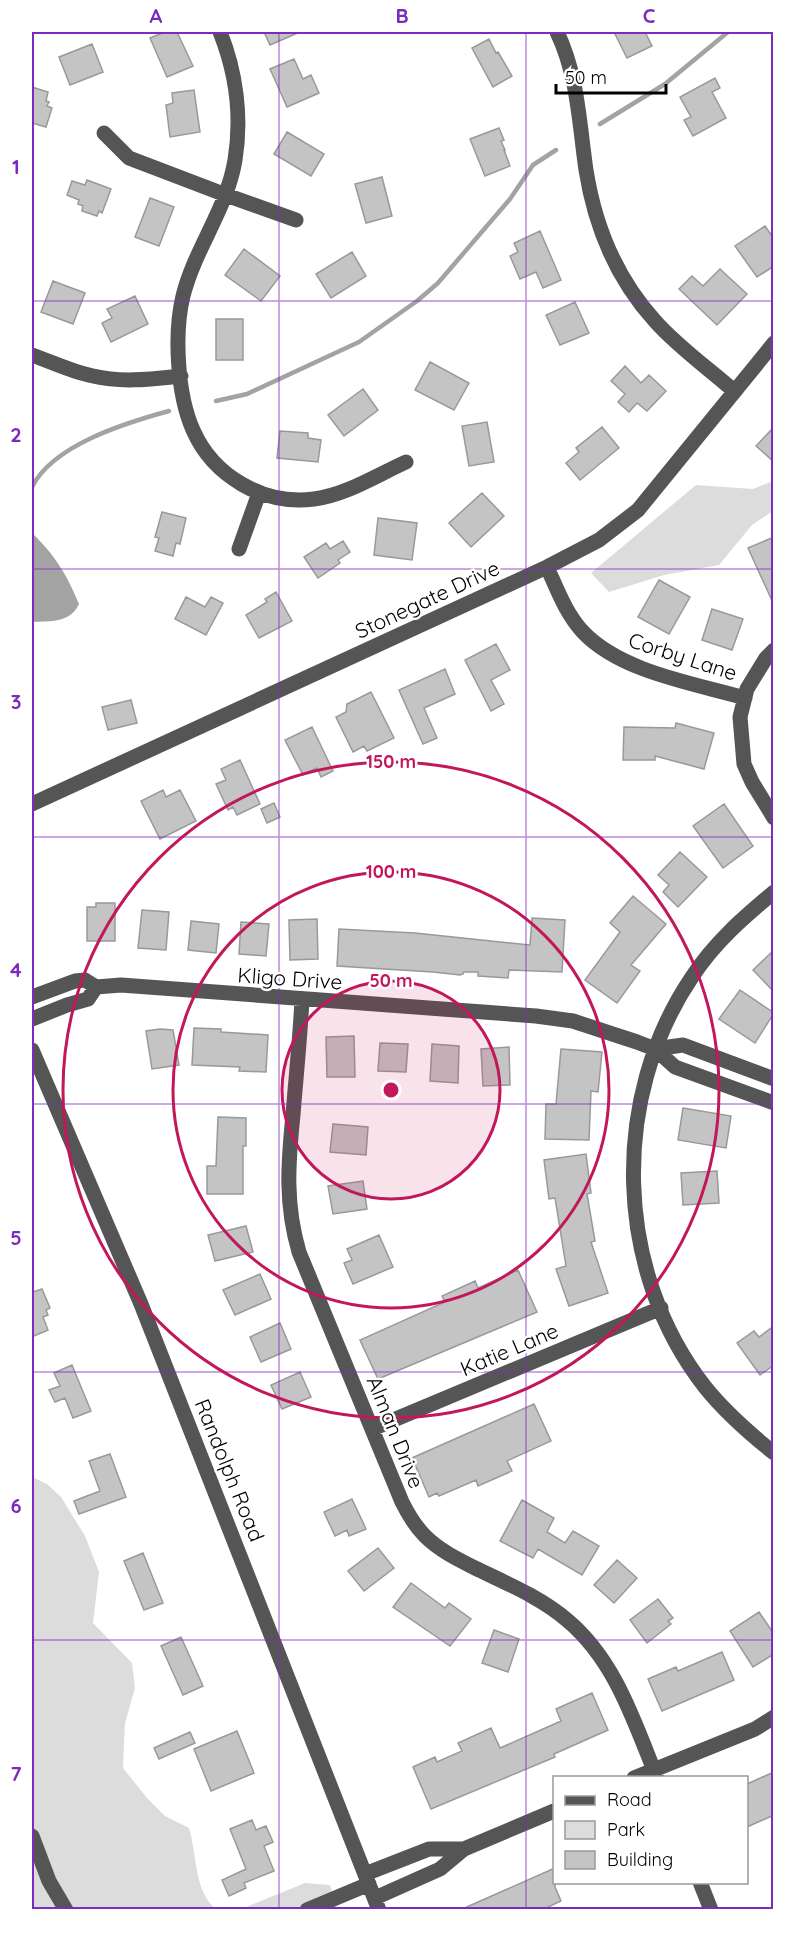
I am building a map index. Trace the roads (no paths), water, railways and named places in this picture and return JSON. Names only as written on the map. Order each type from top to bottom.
[{"type":"street","points":[[220,32],[233,74],[237,107],[235,159],[226,195],[183,296],[179,325],[181,376],[193,429],[202,446],[229,475],[243,485],[259,493],[293,500],[334,495],[406,462]]},
{"type":"street","points":[[557,32],[571,66],[586,169],[595,212],[600,232],[612,258],[630,291],[656,323],[734,391]]},
{"type":"street","points":[[104,132],[129,158],[296,220]]},
{"type":"street","name":"Stonegate Drive","points":[[32,804],[547,567],[599,540],[638,510],[774,343]]},
{"type":"street","points":[[32,355],[92,376],[113,380],[181,376]]},
{"type":"street","points":[[239,549],[259,493]]},
{"type":"street","name":"Corby Lane","points":[[547,567],[567,609],[582,631],[605,652],[640,668],[745,698]]},
{"type":"street","points":[[774,650],[766,658],[747,689],[740,717],[744,764],[774,818]]},
{"type":"street","points":[[774,892],[730,928],[692,975],[674,1005],[655,1049],[643,1088],[633,1165],[635,1212],[646,1270],[672,1335],[705,1386],[742,1427],[774,1454]]},
{"type":"street","name":"Kligo Drive","points":[[32,997],[75,981],[85,980],[96,987],[120,985],[573,1021],[655,1049],[675,1067],[774,1103]]},
{"type":"street","points":[[32,1019],[88,999],[96,987]]},
{"type":"street","name":"Alman Drive","points":[[302,1000],[288,1174],[289,1209],[298,1252],[402,1502],[412,1520],[438,1547],[550,1608],[580,1631],[598,1652],[624,1698],[656,1774]]},
{"type":"street","name":"Kligo Drive","points":[[655,1049],[682,1045],[774,1079]]},
{"type":"street","name":"Randolph Road","points":[[32,1050],[141,1304],[230,1524],[372,1892]]},
{"type":"street","name":"Katie Lane","points":[[372,1429],[662,1308]]},
{"type":"street","points":[[656,1774],[699,1750],[755,1729],[774,1717]]},
{"type":"street","points":[[307,1910],[372,1892],[440,1869],[464,1849],[553,1812]]},
{"type":"street","points":[[32,1836],[49,1881],[66,1910]]},
{"type":"street","points":[[372,1892],[429,1849],[464,1849]]},
{"type":"street","points":[[701,1884],[711,1910]]},
{"type":"waterway","points":[[600,124],[665,84],[728,32]]},
{"type":"waterway","points":[[216,401],[247,394],[359,342],[417,301],[438,283],[510,199],[533,165],[556,150]]},
{"type":"waterway","points":[[32,487],[42,472],[73,448],[112,429],[169,411]]}]
